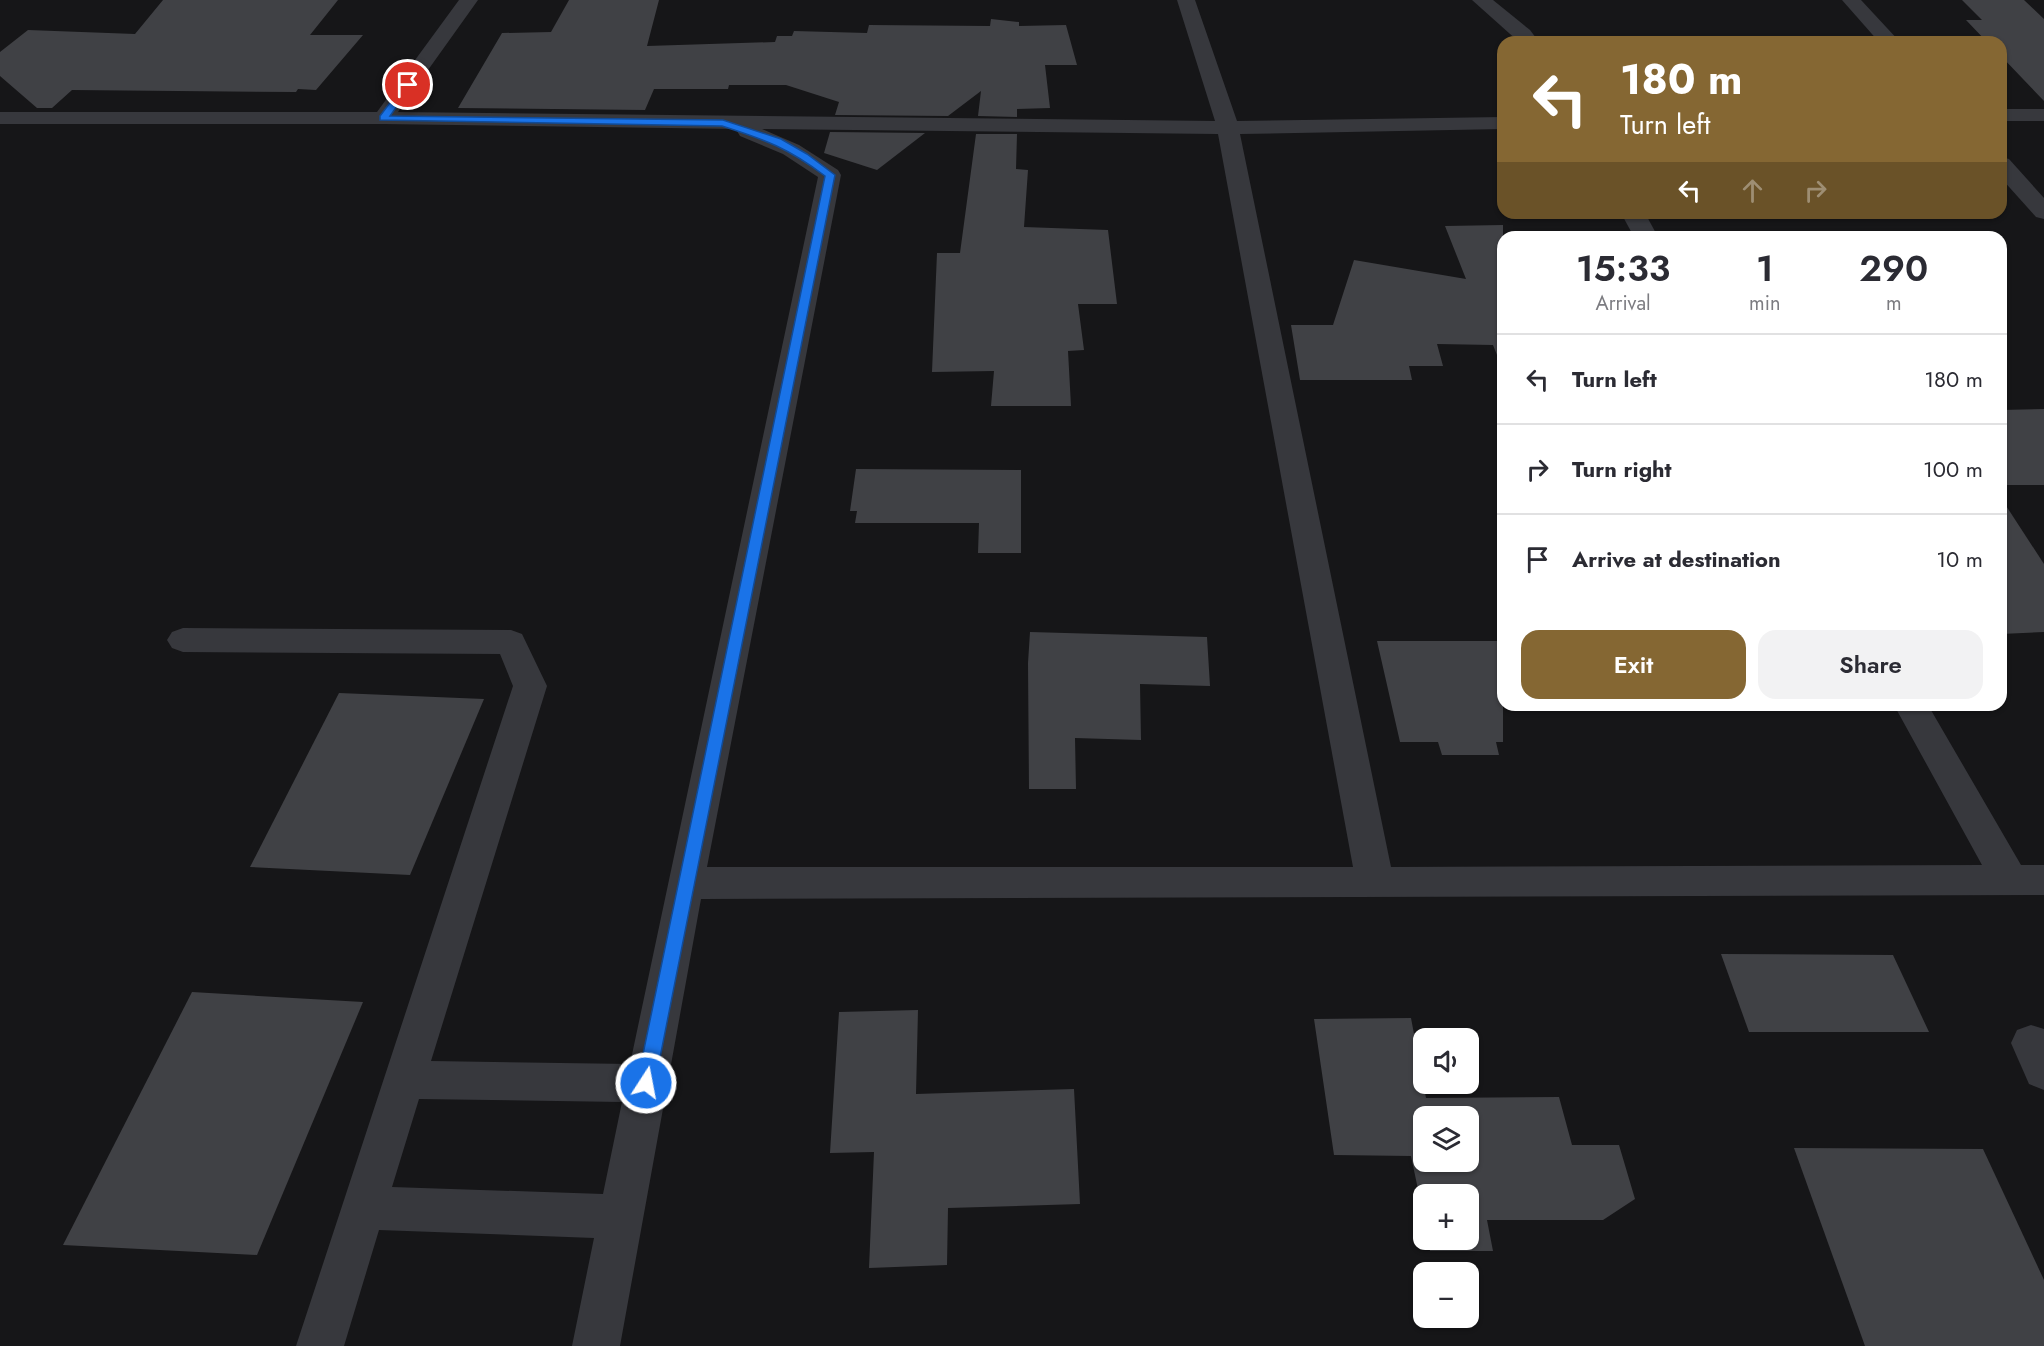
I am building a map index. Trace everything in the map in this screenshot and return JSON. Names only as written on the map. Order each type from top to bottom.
[{"type":"street","points":[[383,118],[469,0]]},
{"type":"street","points":[[1186,0],[1228,128],[1376,884]]},
{"type":"street","points":[[1481,0],[1525,36]]},
{"type":"street","points":[[1851,0],[1884,36]]},
{"type":"street","points":[[2007,115],[2044,115]]},
{"type":"street","points":[[0,118],[383,118],[1228,128],[1497,123]]},
{"type":"street","points":[[596,1346],[685,883],[830,175],[778,141],[723,123]]},
{"type":"street","points":[[2007,171],[2044,212]]},
{"type":"street","points":[[183,640],[511,642],[530,686],[320,1346]]},
{"type":"street","points":[[1915,711],[2027,880]]},
{"type":"street","points":[[685,883],[1376,884],[2027,880]]},
{"type":"street","points":[[405,1080],[646,1083]]},
{"type":"street","points":[[364,1208],[621,1217]]},
{"type":"building","points":[[163,0],[338,0],[310,35],[363,35],[316,90],[298,89],[296,92],[72,90],[52,108],[37,108],[0,76],[0,52],[28,30],[135,34]]},
{"type":"building","points":[[569,0],[659,0],[647,46],[775,42],[777,36],[792,36],[794,31],[867,33],[869,25],[990,26],[991,19],[1019,22],[1019,26],[1066,25],[1077,65],[1045,65],[1050,108],[1017,109],[1017,117],[978,116],[981,91],[948,116],[835,115],[839,102],[786,85],[729,85],[728,89],[654,89],[645,110],[458,108],[502,33],[551,32]]},
{"type":"building","points":[[1962,0],[2024,0],[2044,19],[2044,101],[2007,62],[2007,36],[1981,36],[1966,20],[1982,20]]},
{"type":"building","points":[[830,132],[925,133],[877,170],[824,153]]},
{"type":"building","points":[[976,134],[1017,134],[1016,169],[1028,170],[1024,227],[1108,230],[1117,304],[1078,304],[1084,350],[1068,351],[1071,406],[991,406],[994,371],[932,372],[937,253],[960,253]]},
{"type":"building","points":[[1503,225],[1503,231],[1497,231],[1497,355],[1493,345],[1437,344],[1443,366],[1409,366],[1412,380],[1300,380],[1291,325],[1333,325],[1354,260],[1466,279],[1445,226]]},
{"type":"building","points":[[2044,409],[2044,485],[2007,485],[2007,410]]},
{"type":"building","points":[[856,469],[1021,470],[1021,553],[978,553],[979,523],[855,523],[857,511],[850,511]]},
{"type":"building","points":[[2007,507],[2044,564],[2044,632],[2007,634]]},
{"type":"building","points":[[1030,632],[1207,637],[1210,686],[1140,684],[1141,740],[1075,738],[1076,789],[1029,789],[1028,663]]},
{"type":"building","points":[[1377,641],[1497,641],[1497,711],[1503,711],[1503,742],[1496,742],[1499,755],[1442,755],[1438,742],[1400,742]]},
{"type":"building","points":[[339,693],[484,699],[410,875],[250,867]]},
{"type":"building","points":[[1721,954],[1893,955],[1929,1032],[1749,1032]]},
{"type":"building","points":[[192,992],[363,1002],[257,1255],[63,1245]]},
{"type":"building","points":[[918,1010],[916,1094],[1074,1089],[1080,1204],[948,1208],[947,1265],[869,1268],[874,1152],[830,1153],[839,1012]]},
{"type":"building","points":[[1411,1018],[1413,1094],[1425,1094],[1426,1098],[1559,1097],[1572,1145],[1619,1145],[1635,1199],[1603,1220],[1487,1220],[1493,1251],[1430,1251],[1479,1250],[1479,1184],[1417,1184],[1414,1172],[1479,1172],[1479,1106],[1413,1106],[1413,1166],[1411,1156],[1334,1155],[1314,1019]]},
{"type":"building","points":[[1794,1148],[1983,1149],[2044,1280],[2044,1346],[1865,1346]]},
{"type":"route","points":[[408,85],[383,118],[723,123],[778,141],[830,175],[646,1083]]}]
